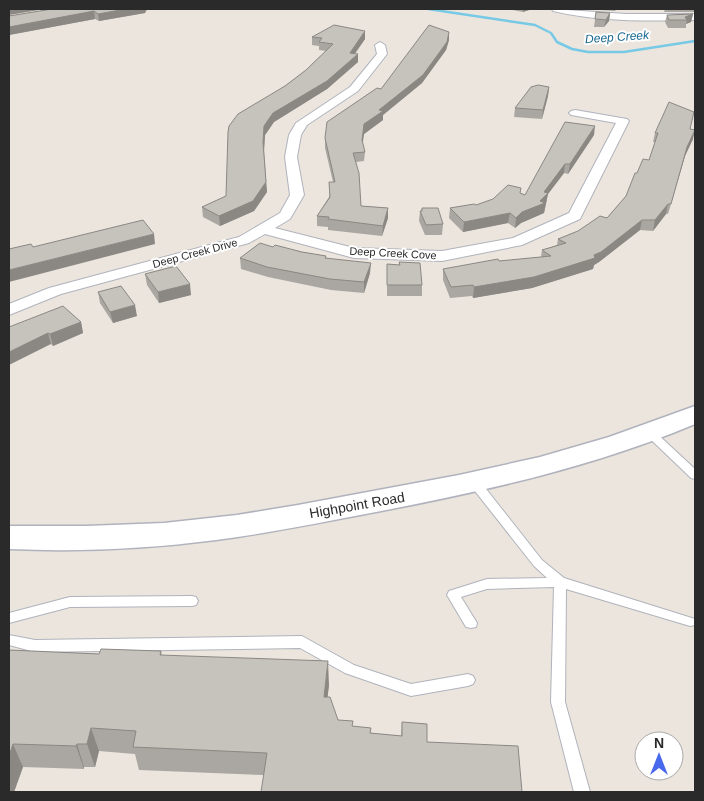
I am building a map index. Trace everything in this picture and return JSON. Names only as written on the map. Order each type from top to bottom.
[{"type":"street","points":[[556,9],[581,14],[639,13],[695,18]]},
{"type":"street","name":"Deep Creek Drive","points":[[9,310],[54,291],[244,240],[285,216],[297,195],[291,157],[295,135],[302,123],[354,89],[382,54],[380,45]]},
{"type":"street","name":"Deep Creek Cove","points":[[262,229],[354,253],[442,256],[517,242],[575,216],[623,121],[575,113]]},
{"type":"street","name":"Highpoint Road","points":[[9,538],[87,539],[215,530],[361,505],[474,483],[579,455],[649,432],[695,414]]},
{"type":"lane","points":[[649,432],[693,469]]},
{"type":"lane","points":[[474,483],[538,563],[560,582]]},
{"type":"lane","points":[[560,582],[558,702],[582,792]]},
{"type":"lane","points":[[471,623],[453,595],[487,584],[560,582],[690,621]]},
{"type":"lane","points":[[9,618],[70,602],[192,601]]},
{"type":"lane","points":[[9,640],[35,646],[302,642],[350,669],[412,690],[468,680]]},
{"type":"building","points":[[52,9],[126,9],[98,14],[94,11],[9,27],[9,16]]},
{"type":"building","points":[[596,12],[610,13],[606,20],[595,19]]},
{"type":"building","points":[[693,14],[685,17],[687,20],[669,20],[667,15]]},
{"type":"building","points":[[334,25],[365,31],[350,53],[358,54],[327,81],[273,113],[264,126],[263,142],[266,182],[253,201],[219,216],[202,207],[226,196],[229,126],[238,114],[285,86],[306,70],[333,44],[319,42],[322,38],[312,37]]},
{"type":"building","points":[[429,25],[449,32],[447,42],[423,75],[379,110],[383,111],[364,124],[362,140],[365,152],[353,153],[359,173],[361,206],[388,208],[383,226],[317,216],[330,197],[329,182],[335,182],[325,138],[327,122],[377,88],[381,89]]},
{"type":"building","points":[[538,85],[549,87],[543,110],[515,108],[531,87]]},
{"type":"building","points":[[669,102],[694,112],[690,129],[695,130],[687,147],[671,204],[668,204],[655,220],[642,220],[601,252],[594,255],[595,258],[534,277],[474,287],[473,285],[451,287],[443,269],[498,259],[499,261],[551,256],[542,250],[566,243],[558,239],[578,231],[600,216],[607,218],[626,196],[643,159],[649,160],[658,133],[655,133]]},
{"type":"building","points":[[565,122],[595,126],[570,164],[565,164],[544,192],[548,193],[540,201],[545,203],[522,212],[516,218],[510,213],[464,222],[450,208],[476,205],[493,199],[508,185],[521,188],[520,193],[525,195]]},
{"type":"building","points":[[422,208],[438,208],[443,224],[426,225],[420,211],[422,211]]},
{"type":"building","points":[[143,220],[154,234],[9,270],[9,249],[31,244],[33,247]]},
{"type":"building","points":[[260,243],[326,256],[325,258],[371,263],[364,282],[330,279],[267,267],[240,258]]},
{"type":"building","points":[[399,262],[420,263],[422,285],[387,285],[387,264],[400,265]]},
{"type":"building","points":[[176,266],[190,284],[158,292],[145,274]]},
{"type":"building","points":[[121,286],[135,305],[110,312],[98,292]]},
{"type":"building","points":[[63,306],[81,322],[50,334],[48,333],[9,352],[9,327]]},
{"type":"building","points":[[101,649],[161,651],[160,655],[328,661],[324,697],[330,697],[338,720],[353,721],[352,726],[371,728],[370,733],[402,736],[402,722],[427,724],[427,742],[518,746],[522,792],[261,792],[267,753],[133,747],[136,731],[91,728],[87,744],[77,744],[76,746],[13,744],[9,756],[9,650],[99,654]]},
{"type":"waterway","name":"Deep Creek","points":[[428,9],[535,25],[551,33],[557,42],[572,49],[588,52],[624,52],[695,41]]}]
